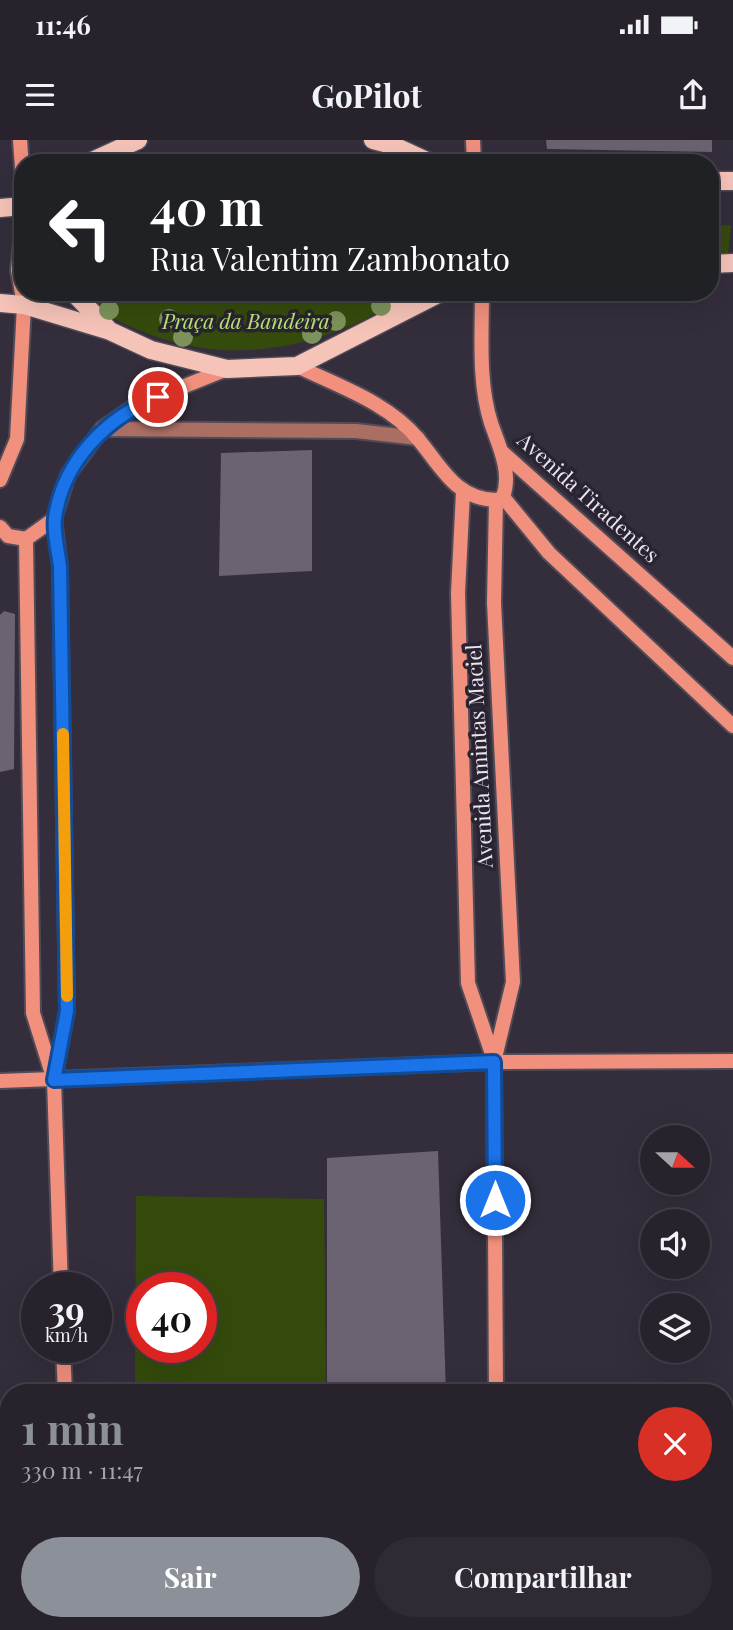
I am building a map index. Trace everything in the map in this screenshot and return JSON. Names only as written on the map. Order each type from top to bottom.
[{"type":"main road","points":[[107,154],[138,140]]},
{"type":"main road","points":[[373,140],[412,154]]},
{"type":"main road","points":[[393,145],[400,154]]},
{"type":"main road","points":[[0,480],[17,439],[23,301]]},
{"type":"main road","points":[[82,301],[110,331]]},
{"type":"main road","points":[[390,318],[402,301]]},
{"type":"main road","points":[[0,303],[24,305],[110,331],[151,350],[227,369],[297,366],[424,301]]},
{"type":"main road","name":"Avenida Tiradentes","points":[[482,301],[482,372],[490,419],[502,452],[733,658]]},
{"type":"main road","points":[[297,366],[395,415],[418,438],[438,468],[463,492],[482,500],[499,498],[549,553],[733,726]]},
{"type":"main road","points":[[60,1272],[54,1080],[67,1011],[60,566],[54,519],[68,475],[102,429],[135,406],[227,369]]},
{"type":"main road","name":"Avenida Amintas Maciel","points":[[496,1384],[494,1062],[513,982],[494,603],[499,498],[506,477],[502,452]]},
{"type":"main road","name":"Avenida Amintas Maciel","points":[[463,492],[458,593],[468,983],[494,1062]]},
{"type":"main road","points":[[3,536],[26,539],[54,519]]},
{"type":"main road","points":[[26,539],[33,1013],[54,1080]]},
{"type":"main road","points":[[0,1081],[494,1062],[733,1061]]},
{"type":"main road","points":[[64,1363],[65,1384]]},
{"type":"lane","points":[[102,429],[356,431],[418,438]]},
{"type":"green space","points":[[731,225],[728,256],[719,256],[719,226]]},
{"type":"green space","name":"Praça da Bandeira","points":[[97,301],[390,301],[378,312],[335,332],[274,348],[245,350],[187,345],[130,326],[101,312]]},
{"type":"green space","points":[[136,1196],[324,1199],[326,1384],[135,1384],[135,1363],[217,1363],[217,1272],[136,1272]]},
{"type":"building","points":[[546,140],[712,140],[712,152],[547,149]]},
{"type":"building","points":[[312,450],[312,571],[219,576],[221,453]]},
{"type":"building","points":[[4,611],[15,614],[14,769],[0,772],[0,615]]},
{"type":"building","points":[[438,1151],[446,1384],[327,1384],[327,1158]]},
{"type":"slow traffic","points":[[63,734],[67,996]]},
{"type":"route","points":[[158,397],[135,406],[102,429],[68,475],[54,519],[60,566],[67,1011],[54,1080],[494,1062],[495,1200]]}]
